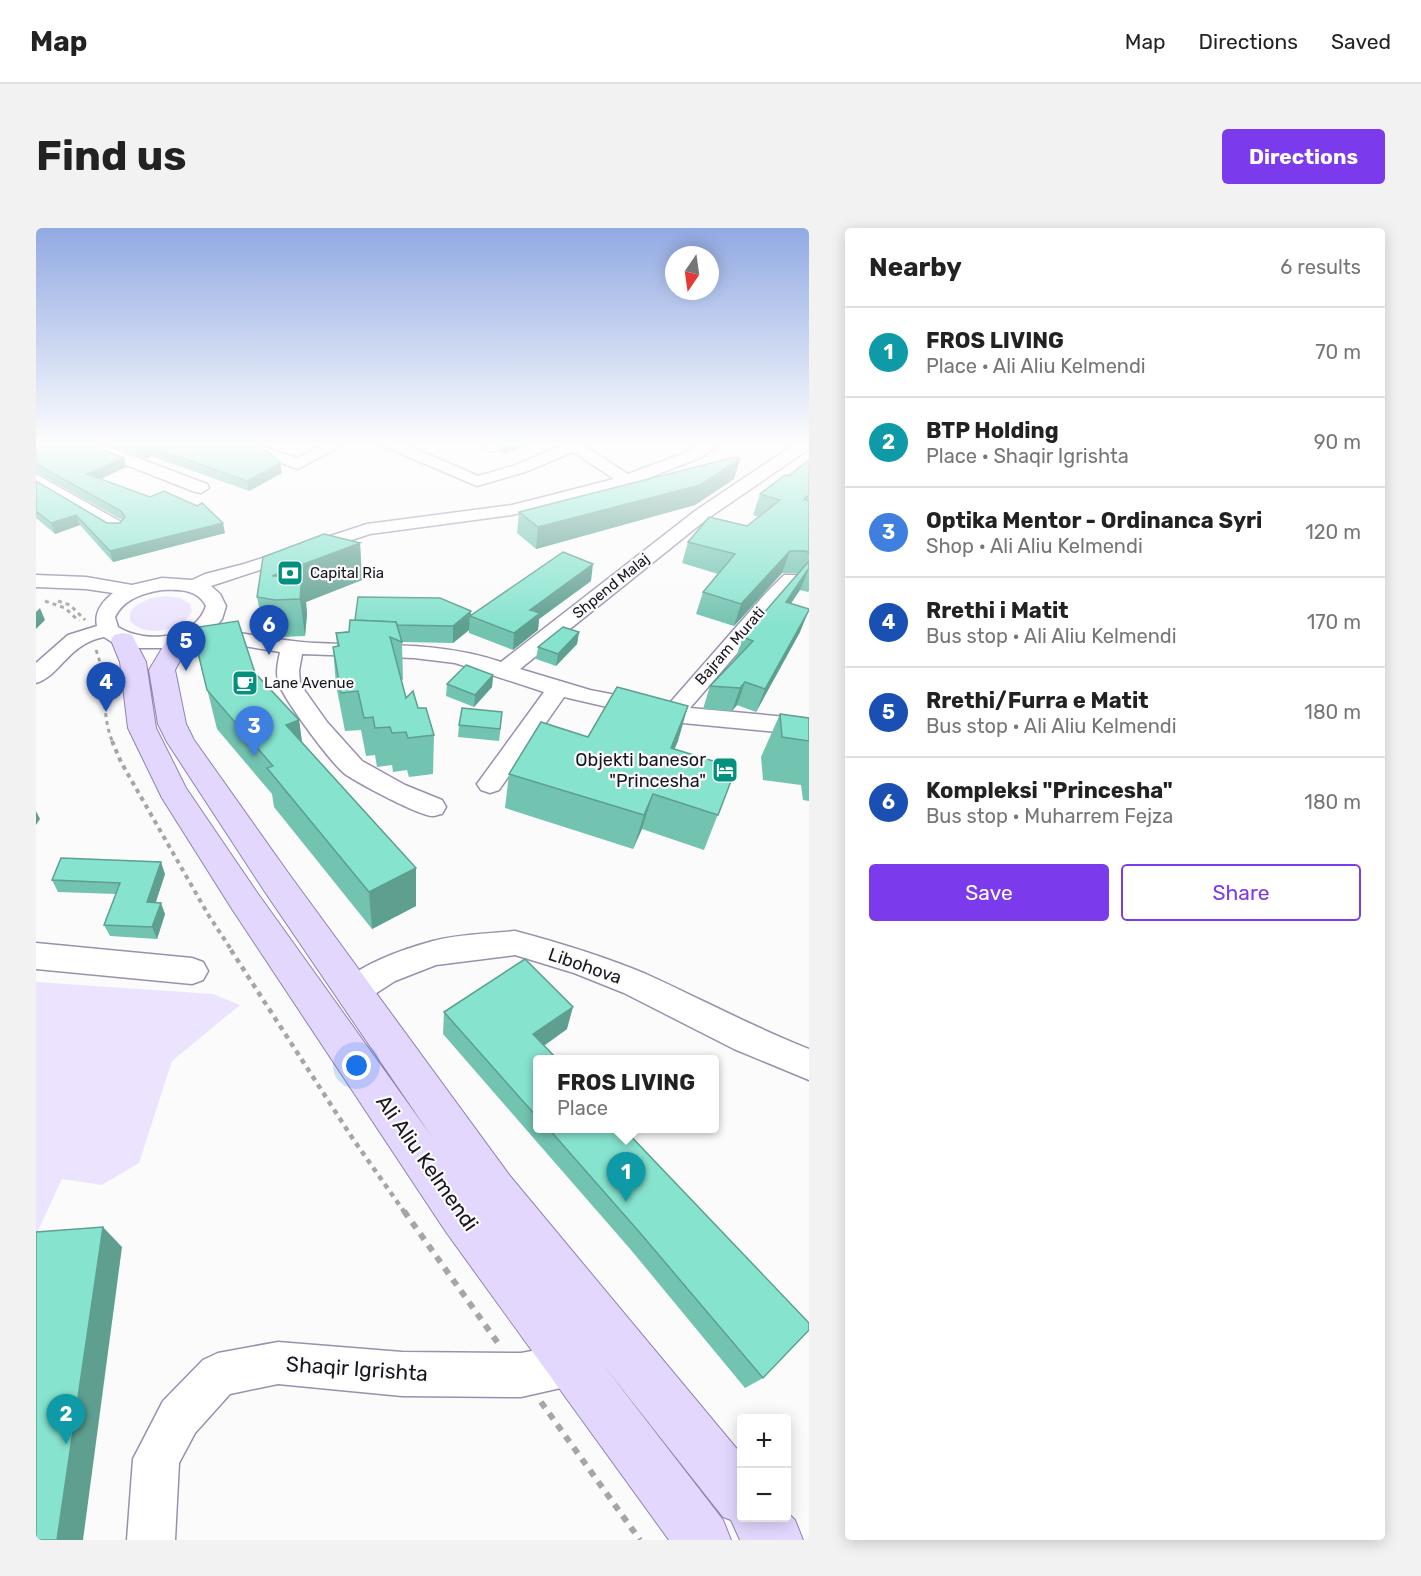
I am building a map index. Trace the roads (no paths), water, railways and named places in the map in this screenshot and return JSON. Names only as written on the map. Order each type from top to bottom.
[{"type":"main road","name":"Ali Aliu Kelmendi","points":[[114,626],[133,662],[142,728],[173,791],[244,900],[456,1206],[704,1540]]},
{"type":"main road","name":"Ali Aliu Kelmendi","points":[[188,636],[162,670],[172,724],[181,742],[495,1191],[737,1493]]},
{"type":"main road","points":[[760,1522],[775,1540]]},
{"type":"street","points":[[79,504],[117,527]]},
{"type":"street","points":[[194,587],[212,578],[251,568],[367,529],[512,510],[534,504]]},
{"type":"street","name":"Shpend Malaj","points":[[506,669],[717,504]]},
{"type":"street","name":"Bajram Murati","points":[[672,715],[791,579]]},
{"type":"street","points":[[36,581],[86,584],[134,591]]},
{"type":"street","points":[[36,581],[147,644],[188,636],[292,647],[428,652],[456,656],[506,669],[532,682],[558,689],[672,715],[719,721],[807,723]]},
{"type":"street","points":[[114,626],[121,597],[162,584],[194,587],[210,594],[216,606],[212,620],[188,636]]},
{"type":"street","points":[[36,676],[65,645],[90,633],[114,626]]},
{"type":"street","points":[[292,647],[288,671],[291,687],[319,727],[353,767],[396,791],[433,807]]},
{"type":"street","points":[[490,784],[558,689]]},
{"type":"street","name":"Libohova","points":[[353,990],[384,972],[434,953],[515,943],[581,962],[635,984],[746,1039],[809,1065]]},
{"type":"street","points":[[36,956],[192,971]]},
{"type":"street","name":"Shaqir Igrishta","points":[[151,1540],[156,1459],[179,1417],[218,1375],[278,1363],[402,1374],[521,1375],[574,1364]]},
{"type":"place","name":"Capital Ria","points":[[290,573]]},
{"type":"place","name":"Kompleksi \"Princesha\"","points":[[269,655]]},
{"type":"place","name":"Rrethi/Furra e Matit","points":[[186,671]]},
{"type":"place","name":"Lane Avenue","points":[[245,683]]},
{"type":"place","name":"Rrethi i Matit","points":[[106,712]]},
{"type":"place","name":"Optika Mentor - Ordinanca Syri","points":[[254,756]]},
{"type":"place","name":"Objekti banesor \"Princesha\"","points":[[725,770]]},
{"type":"place","name":"FROS LIVING","points":[[626,1202]]},
{"type":"place","name":"BTP Holding","points":[[66,1444]]}]
